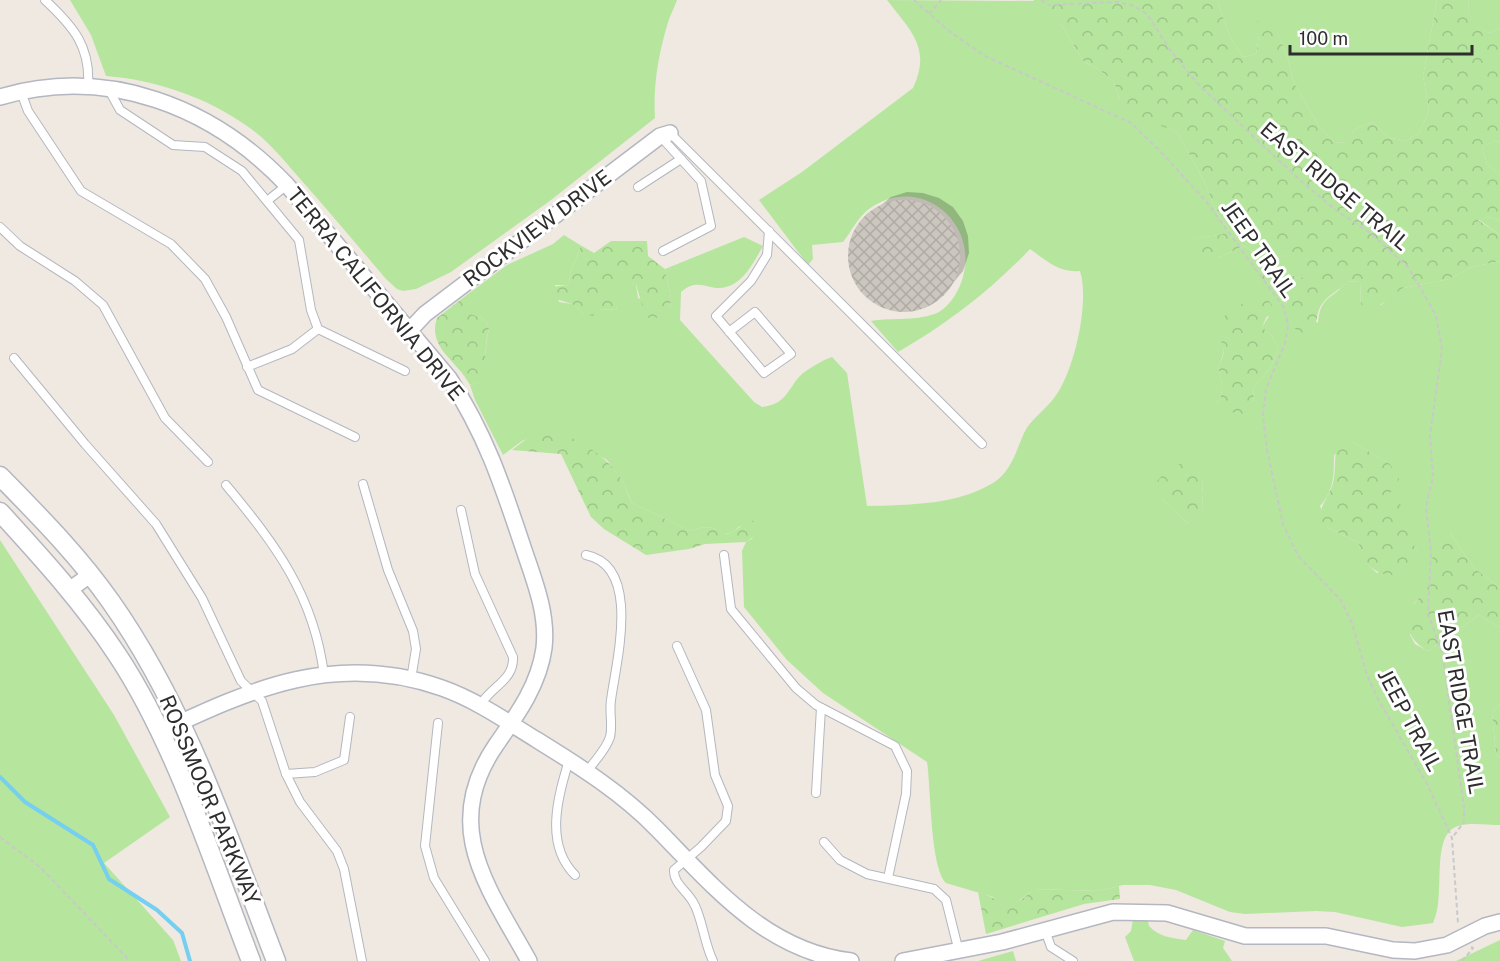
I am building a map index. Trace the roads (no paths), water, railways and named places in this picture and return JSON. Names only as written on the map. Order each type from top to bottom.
[{"type":"street","name":"TERRA CALIFORNIA DRIVE","points":[[0,97],[21,92],[88,88],[109,90],[160,101],[212,123],[261,158],[287,185],[448,378],[468,408],[504,486],[540,598],[545,627],[544,650],[526,702],[488,758],[469,815],[471,845],[484,880],[529,961]]},
{"type":"street","name":"ROCKVIEW DRIVE","points":[[409,330],[424,314],[665,134]]},
{"type":"street","name":"ROSSMOOR PARKWAY","points":[[0,476],[90,575],[139,645],[181,722],[276,961]]},
{"type":"street","name":"ROSSMOOR PARKWAY","points":[[0,512],[69,590],[119,657],[160,732],[251,961]]},
{"type":"street","points":[[69,590],[90,575]]},
{"type":"street","points":[[160,732],[252,691],[289,679],[358,674],[411,679],[442,688],[480,705],[587,772],[643,815],[742,914],[766,930],[809,950],[847,961]]},
{"type":"street","points":[[903,961],[959,952],[1046,930],[1091,915],[1138,911],[1167,913],[1245,936],[1326,936],[1393,950],[1433,949],[1460,940],[1485,926],[1500,922]]},
{"type":"lane","points":[[45,0],[64,18],[85,51],[89,68],[88,88]]},
{"type":"lane","points":[[109,90],[120,110],[173,145],[205,147],[242,171],[299,240],[318,329],[405,371]]},
{"type":"lane","points":[[21,92],[28,111],[81,191],[171,244],[205,279],[226,317],[258,390],[355,437]]},
{"type":"lane","points":[[663,251],[711,226],[701,181],[681,159],[665,134]]},
{"type":"lane","points":[[665,134],[769,231],[982,444]]},
{"type":"lane","points":[[638,187],[681,159]]},
{"type":"lane","points":[[267,201],[287,185]]},
{"type":"lane","points":[[0,227],[20,246],[75,281],[103,305],[165,418],[208,462]]},
{"type":"lane","points":[[729,332],[755,312],[791,354],[764,373],[729,332],[716,316],[751,281],[767,255],[769,231]]},
{"type":"lane","points":[[247,367],[292,349],[318,329]]},
{"type":"lane","points":[[14,358],[84,444],[156,524],[202,598],[241,681],[262,701],[286,774],[300,802],[337,851],[344,869],[362,961]]},
{"type":"lane","points":[[363,484],[388,570],[412,631],[416,649],[411,679]]},
{"type":"lane","points":[[226,485],[285,560],[315,628],[324,675]]},
{"type":"lane","points":[[461,510],[475,574],[513,657],[513,670],[510,675],[492,689],[480,705]]},
{"type":"lane","points":[[586,555],[602,559],[611,568],[620,604],[622,646],[611,698],[610,736],[587,772]]},
{"type":"lane","points":[[724,555],[730,609],[796,688],[821,708],[895,746],[907,771],[906,794],[888,879]]},
{"type":"lane","points":[[677,646],[706,710],[715,775],[728,806],[726,821],[674,870],[674,875],[694,903],[706,947],[713,961]]},
{"type":"lane","points":[[816,793],[821,708]]},
{"type":"lane","points":[[286,774],[332,768],[344,760],[350,717]]},
{"type":"lane","points":[[438,723],[425,846],[434,878],[485,961]]},
{"type":"lane","points":[[569,760],[558,798],[556,836],[560,856],[575,875]]},
{"type":"lane","points":[[824,842],[850,867],[867,874],[933,889],[946,900],[959,952]]},
{"type":"lane","points":[[1046,930],[1051,947],[1073,961]]},
{"type":"waterway","points":[[0,777],[25,802],[93,845],[109,879],[157,910],[182,933],[190,961]]}]
